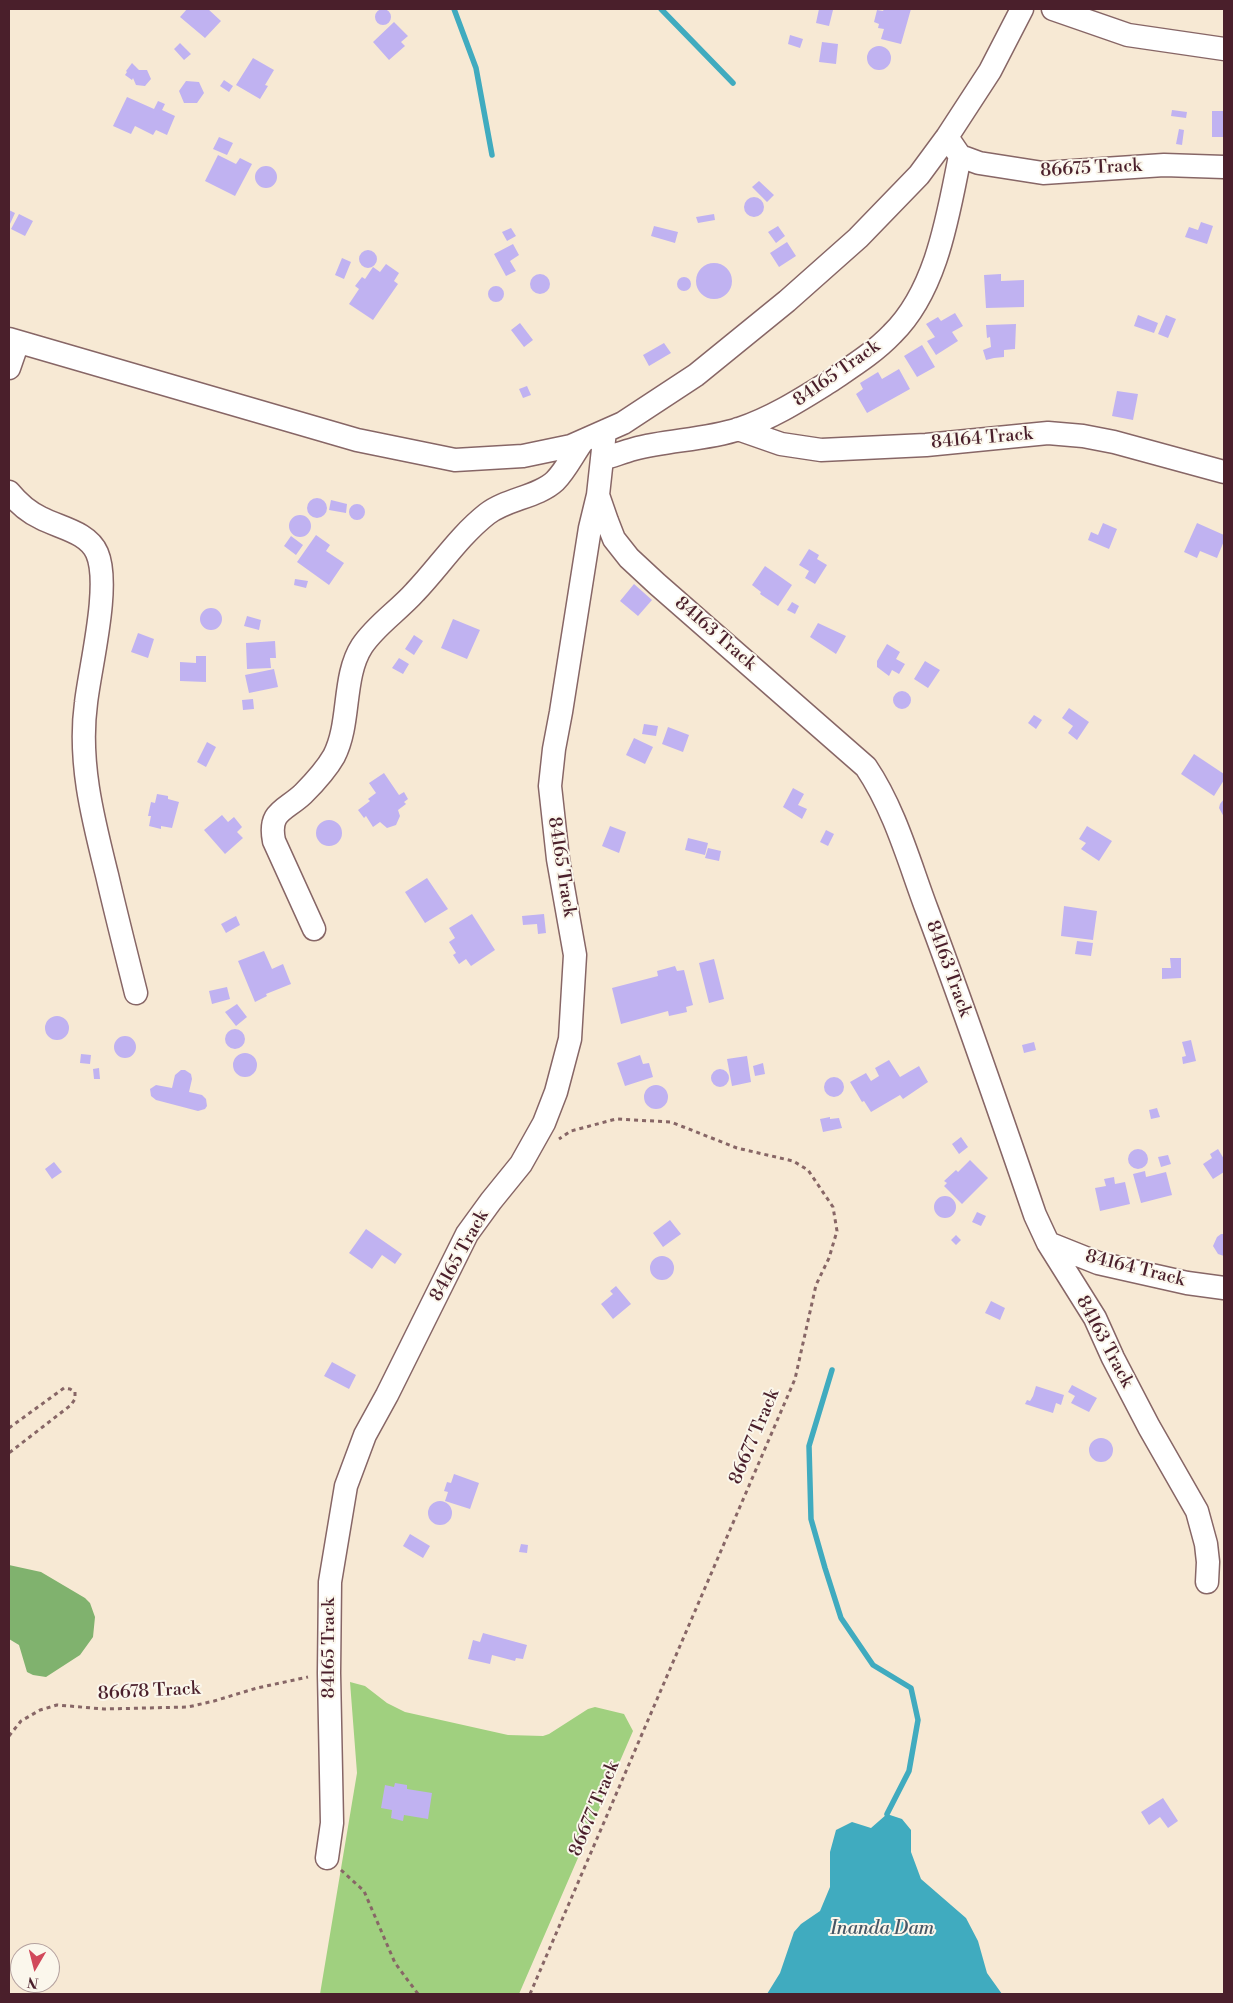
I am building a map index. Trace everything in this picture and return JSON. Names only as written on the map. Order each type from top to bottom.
[{"type":"street","points":[[9,368],[14,340],[357,440],[455,460],[523,456],[570,446],[623,423],[696,375],[787,301],[858,238],[919,175],[947,137],[990,71],[1022,9]]},
{"type":"street","points":[[1054,9],[1128,35],[1224,49]]},
{"type":"street","points":[[947,137],[960,156]]},
{"type":"street","name":"86675 Track","points":[[960,156],[979,163],[1043,173],[1164,165],[1224,167]]},
{"type":"street","name":"84165 Track","points":[[602,460],[634,449],[738,429],[786,410],[875,350],[894,333],[914,306],[929,279],[952,196],[960,156]]},
{"type":"street","name":"84164 Track","points":[[738,429],[781,444],[821,450],[926,445],[1048,433],[1083,436],[1114,442],[1224,472]]},
{"type":"street","name":"84163 Track","points":[[605,431],[598,495],[614,539],[629,558],[866,767],[877,784],[888,806],[1035,1215],[1048,1243],[1095,1318],[1144,1418],[1197,1511],[1206,1544],[1208,1562],[1207,1582]]},
{"type":"street","points":[[314,929],[274,841],[271,830],[278,813],[302,795],[320,776],[334,756],[343,730],[351,678],[361,648],[374,632],[415,593],[462,537],[488,513],[540,490],[554,481],[583,440]]},
{"type":"street","points":[[9,492],[27,510],[40,518],[75,532],[90,542],[97,552],[102,567],[102,591],[84,726],[85,766],[91,814],[136,993]]},
{"type":"street","name":"84165 Track","points":[[327,1858],[332,1823],[329,1673],[330,1582],[346,1486],[365,1435],[468,1234],[491,1201],[521,1164],[544,1123],[556,1092],[570,1039],[575,955],[558,859],[550,786],[554,749],[587,546],[598,495]]},
{"type":"street","name":"84164 Track","points":[[1048,1243],[1098,1263],[1178,1281],[1224,1288]]},
{"type":"path","name":"86677 Track","points":[[530,1994],[788,1398],[795,1379],[816,1285],[829,1258],[837,1231],[833,1208],[808,1170],[793,1161],[738,1148],[671,1122],[616,1119],[571,1131],[554,1142]]},
{"type":"path","points":[[9,1428],[64,1388],[75,1392],[75,1399],[71,1405],[9,1453]]},
{"type":"path","name":"86678 Track","points":[[9,1736],[21,1721],[40,1710],[57,1705],[104,1710],[188,1707],[257,1688],[329,1673]]},
{"type":"path","points":[[327,1858],[364,1891],[395,1963],[418,1994]]},
{"type":"green space","points":[[9,1565],[41,1572],[85,1598],[90,1603],[95,1617],[93,1637],[80,1655],[46,1677],[27,1672],[19,1645],[9,1639]]},
{"type":"green space","points":[[350,1682],[365,1686],[387,1703],[405,1712],[508,1735],[543,1736],[588,1709],[595,1707],[624,1714],[633,1731],[519,1994],[320,1994],[357,1773]]},
{"type":"water","name":"Inanda Dam","points":[[887,1814],[902,1819],[911,1830],[911,1852],[921,1879],[966,1918],[978,1941],[987,1973],[1002,1994],[767,1994],[780,1973],[794,1932],[801,1924],[820,1911],[830,1887],[830,1852],[836,1830],[852,1822],[871,1828]]},
{"type":"building","points":[[187,9],[208,9],[221,21],[205,38],[180,17]]},
{"type":"building","points":[[383,9],[389,11],[391,17],[389,23],[383,25],[377,23],[375,17],[377,11]]},
{"type":"building","points":[[819,9],[833,10],[829,26],[816,23]]},
{"type":"building","points":[[884,9],[911,9],[901,44],[881,39],[884,29],[878,28],[879,24],[874,22],[877,10],[883,11]]},
{"type":"building","points":[[394,22],[408,36],[401,42],[405,46],[389,60],[373,42]]},
{"type":"building","points":[[790,35],[803,39],[800,48],[788,44]]},
{"type":"building","points":[[822,42],[838,44],[836,64],[819,62]]},
{"type":"building","points":[[180,43],[191,54],[184,60],[174,49]]},
{"type":"building","points":[[874,46],[884,46],[891,53],[891,63],[884,70],[874,70],[867,63],[867,53]]},
{"type":"building","points":[[253,58],[274,70],[265,85],[268,86],[260,99],[236,85]]},
{"type":"building","points":[[132,63],[139,70],[147,70],[151,79],[145,86],[136,85],[133,78],[132,80],[125,75]]},
{"type":"building","points":[[224,80],[233,86],[229,92],[220,86]]},
{"type":"building","points":[[186,81],[199,82],[204,93],[197,103],[184,103],[179,91]]},
{"type":"building","points":[[127,97],[154,109],[158,101],[165,104],[162,110],[175,116],[167,135],[156,130],[153,135],[135,126],[131,134],[113,126]]},
{"type":"building","points":[[1172,110],[1187,112],[1186,118],[1171,116]]},
{"type":"building","points":[[1212,111],[1224,111],[1224,137],[1212,137]]},
{"type":"building","points":[[1179,129],[1184,130],[1182,145],[1176,144]]},
{"type":"building","points":[[219,137],[233,143],[227,155],[213,149]]},
{"type":"building","points":[[218,155],[236,164],[240,158],[252,164],[235,196],[205,181]]},
{"type":"building","points":[[266,166],[274,169],[277,177],[274,185],[266,188],[258,185],[255,177],[258,169]]},
{"type":"building","points":[[759,181],[774,195],[767,202],[752,187]]},
{"type":"building","points":[[754,197],[761,200],[764,207],[761,214],[754,217],[747,214],[744,207],[747,200]]},
{"type":"building","points":[[9,210],[15,213],[10,224],[9,223]]},
{"type":"building","points":[[19,214],[33,221],[25,236],[11,229]]},
{"type":"building","points":[[714,214],[715,220],[698,223],[696,217]]},
{"type":"building","points":[[1201,222],[1213,226],[1207,244],[1185,237],[1189,227],[1198,230]]},
{"type":"building","points":[[654,226],[678,232],[675,243],[651,236]]},
{"type":"building","points":[[778,226],[785,236],[776,243],[768,232]]},
{"type":"building","points":[[511,228],[516,236],[507,241],[502,232]]},
{"type":"building","points":[[787,242],[796,256],[779,267],[770,253]]},
{"type":"building","points":[[513,244],[519,255],[510,261],[516,271],[506,276],[494,254]]},
{"type":"building","points":[[368,250],[374,253],[377,259],[374,265],[368,268],[362,265],[359,259],[362,253]]},
{"type":"building","points":[[342,258],[351,262],[344,279],[335,275]]},
{"type":"building","points":[[714,263],[721,264],[727,268],[731,274],[731,288],[727,294],[721,298],[714,299],[707,298],[701,294],[697,288],[696,281],[697,274],[701,268],[707,264]]},
{"type":"building","points":[[386,264],[399,273],[394,281],[398,284],[373,320],[349,304],[359,289],[355,286],[362,277],[365,279],[373,267],[380,272]]},
{"type":"building","points":[[540,274],[547,277],[550,284],[547,291],[540,294],[533,291],[530,284],[533,277]]},
{"type":"building","points":[[1001,274],[1001,281],[1024,280],[1024,307],[986,308],[984,275]]},
{"type":"building","points":[[684,277],[689,279],[691,284],[689,289],[684,291],[679,289],[677,284],[679,279]]},
{"type":"building","points":[[496,286],[502,288],[504,294],[502,300],[496,302],[490,300],[488,294],[490,288]]},
{"type":"building","points":[[955,313],[963,326],[952,332],[958,341],[936,355],[927,341],[935,337],[926,324],[938,317],[941,321]]},
{"type":"building","points":[[1138,315],[1158,323],[1154,333],[1134,326]]},
{"type":"building","points":[[1166,315],[1176,319],[1168,338],[1158,334]]},
{"type":"building","points":[[520,323],[533,340],[524,347],[511,330]]},
{"type":"building","points":[[1016,324],[1015,349],[1004,350],[1004,357],[986,360],[983,350],[991,347],[990,337],[987,338],[986,325]]},
{"type":"building","points":[[664,343],[671,353],[649,366],[643,355]]},
{"type":"building","points":[[922,345],[935,367],[917,377],[904,356]]},
{"type":"building","points":[[899,369],[910,389],[867,413],[856,394],[863,389],[860,383],[878,372],[882,379]]},
{"type":"building","points":[[527,386],[531,395],[523,398],[519,389]]},
{"type":"building","points":[[1117,391],[1138,394],[1133,420],[1112,416]]},
{"type":"building","points":[[317,498],[324,501],[327,508],[324,515],[317,518],[310,515],[307,508],[310,501]]},
{"type":"building","points":[[331,500],[347,504],[346,513],[329,510]]},
{"type":"building","points":[[357,504],[363,506],[365,512],[363,518],[357,520],[351,518],[349,512],[351,506]]},
{"type":"building","points":[[300,515],[308,518],[311,526],[308,534],[300,537],[292,534],[289,526],[292,518]]},
{"type":"building","points":[[1103,523],[1117,529],[1109,549],[1088,540],[1091,532],[1098,535]]},
{"type":"building","points":[[1197,523],[1224,535],[1224,541],[1217,558],[1200,551],[1197,558],[1184,552]]},
{"type":"building","points":[[316,535],[330,545],[326,551],[344,563],[329,585],[297,562]]},
{"type":"building","points":[[291,536],[303,545],[296,555],[284,546]]},
{"type":"building","points":[[809,549],[819,555],[817,559],[827,565],[815,584],[805,578],[809,571],[799,565]]},
{"type":"building","points":[[765,566],[792,585],[778,606],[760,594],[761,592],[752,585]]},
{"type":"building","points":[[295,579],[308,581],[306,588],[294,585]]},
{"type":"building","points":[[634,584],[652,600],[638,616],[620,601]]},
{"type":"building","points":[[792,602],[799,606],[795,614],[787,610]]},
{"type":"building","points":[[211,608],[219,611],[222,619],[219,627],[211,630],[203,627],[200,619],[203,611]]},
{"type":"building","points":[[247,616],[261,620],[259,630],[244,626]]},
{"type":"building","points":[[453,619],[480,630],[467,659],[441,648]]},
{"type":"building","points":[[818,623],[846,636],[836,654],[810,637]]},
{"type":"building","points":[[138,633],[154,639],[148,658],[131,652]]},
{"type":"building","points":[[414,635],[423,641],[414,655],[405,649]]},
{"type":"building","points":[[275,641],[276,658],[270,658],[271,668],[247,669],[246,643]]},
{"type":"building","points":[[887,644],[900,652],[896,659],[905,664],[899,674],[892,670],[889,676],[877,667],[877,661]]},
{"type":"building","points":[[196,656],[206,656],[206,682],[180,681],[180,662],[196,663]]},
{"type":"building","points":[[399,658],[409,664],[403,674],[392,668]]},
{"type":"building","points":[[925,661],[940,670],[928,688],[914,679]]},
{"type":"building","points":[[274,669],[278,687],[249,693],[245,675]]},
{"type":"building","points":[[898,691],[906,691],[911,696],[909,707],[898,709],[893,704],[893,696]]},
{"type":"building","points":[[253,699],[254,709],[243,710],[242,700]]},
{"type":"building","points":[[1069,708],[1089,722],[1077,740],[1068,733],[1073,726],[1062,718]]},
{"type":"building","points":[[1034,715],[1042,720],[1036,729],[1028,723]]},
{"type":"building","points":[[644,724],[658,726],[656,736],[642,734]]},
{"type":"building","points":[[668,727],[689,735],[683,752],[662,744]]},
{"type":"building","points":[[634,738],[653,747],[645,764],[626,755]]},
{"type":"building","points":[[207,742],[216,747],[206,767],[197,762]]},
{"type":"building","points":[[1194,754],[1224,774],[1224,780],[1214,796],[1181,774]]},
{"type":"building","points":[[384,773],[399,795],[404,792],[408,799],[404,802],[406,804],[398,810],[400,816],[396,825],[387,828],[380,822],[373,827],[366,816],[364,818],[358,810],[370,801],[368,799],[376,793],[369,783]]},
{"type":"building","points":[[793,788],[804,794],[798,805],[807,809],[802,819],[783,807]]},
{"type":"building","points":[[157,794],[168,796],[168,799],[179,802],[172,828],[161,826],[161,829],[149,826],[151,816],[148,816],[151,802],[155,803]]},
{"type":"building","points":[[1224,799],[1224,817],[1219,808]]},
{"type":"building","points":[[222,815],[228,822],[234,817],[242,827],[237,832],[243,838],[225,854],[204,830]]},
{"type":"building","points":[[329,820],[338,824],[342,833],[338,842],[329,846],[320,842],[316,833],[320,824]]},
{"type":"building","points":[[610,826],[626,832],[619,853],[602,846]]},
{"type":"building","points":[[1087,826],[1112,841],[1099,861],[1081,849],[1086,843],[1079,839]]},
{"type":"building","points":[[826,830],[834,834],[828,846],[820,842]]},
{"type":"building","points":[[688,838],[708,843],[705,855],[685,850]]},
{"type":"building","points":[[708,848],[721,851],[719,861],[705,858]]},
{"type":"building","points":[[427,878],[448,909],[425,923],[405,892]]},
{"type":"building","points":[[1064,906],[1097,911],[1093,940],[1061,936]]},
{"type":"building","points":[[472,914],[495,950],[471,966],[466,959],[459,964],[453,955],[456,953],[449,942],[455,938],[449,928]]},
{"type":"building","points":[[544,914],[546,933],[538,934],[537,924],[523,925],[522,916]]},
{"type":"building","points":[[236,916],[240,925],[226,933],[221,924]]},
{"type":"building","points":[[1077,941],[1093,943],[1091,956],[1075,954]]},
{"type":"building","points":[[264,951],[272,969],[283,964],[291,984],[266,994],[267,996],[255,1002],[238,961]]},
{"type":"building","points":[[1170,958],[1181,958],[1181,978],[1162,979],[1162,968],[1171,968]]},
{"type":"building","points":[[714,959],[724,999],[709,1003],[699,963]]},
{"type":"building","points":[[675,966],[677,971],[684,970],[693,1005],[686,1007],[687,1012],[669,1016],[668,1011],[621,1024],[612,988],[658,976],[657,971]]},
{"type":"building","points":[[227,987],[230,999],[212,1004],[209,991]]},
{"type":"building","points":[[237,1004],[247,1017],[236,1026],[225,1012]]},
{"type":"building","points":[[57,1016],[65,1020],[69,1028],[65,1036],[57,1040],[49,1036],[45,1028],[49,1020]]},
{"type":"building","points":[[235,1029],[242,1032],[245,1039],[242,1046],[235,1049],[228,1046],[225,1039],[228,1032]]},
{"type":"building","points":[[125,1036],[133,1039],[136,1047],[133,1055],[125,1058],[117,1055],[114,1047],[117,1039]]},
{"type":"building","points":[[1191,1040],[1196,1061],[1183,1064],[1182,1057],[1186,1056],[1182,1042]]},
{"type":"building","points":[[1034,1042],[1036,1050],[1024,1053],[1022,1045]]},
{"type":"building","points":[[245,1053],[253,1057],[257,1065],[253,1073],[245,1077],[237,1073],[233,1065],[237,1057]]},
{"type":"building","points":[[81,1054],[91,1055],[90,1064],[80,1063]]},
{"type":"building","points":[[640,1055],[643,1064],[649,1063],[653,1077],[625,1086],[617,1063]]},
{"type":"building","points":[[747,1056],[751,1082],[732,1086],[727,1059]]},
{"type":"building","points":[[889,1060],[900,1077],[919,1066],[928,1082],[903,1099],[900,1095],[871,1112],[864,1101],[862,1102],[850,1082],[866,1073],[871,1081],[879,1076],[875,1068]]},
{"type":"building","points":[[763,1063],[765,1074],[755,1076],[753,1066]]},
{"type":"building","points":[[99,1068],[100,1079],[94,1079],[93,1069]]},
{"type":"building","points":[[720,1069],[726,1072],[729,1078],[726,1084],[720,1087],[714,1084],[711,1078],[714,1072]]},
{"type":"building","points":[[181,1070],[191,1074],[192,1079],[189,1092],[202,1095],[206,1099],[207,1106],[205,1109],[198,1111],[156,1100],[151,1096],[150,1089],[156,1085],[172,1088],[175,1075]]},
{"type":"building","points":[[830,1077],[838,1077],[844,1083],[844,1091],[838,1097],[830,1097],[824,1091],[824,1083]]},
{"type":"building","points":[[656,1085],[661,1086],[667,1092],[667,1102],[661,1108],[656,1109],[651,1108],[645,1102],[644,1097],[645,1092],[651,1086]]},
{"type":"building","points":[[1157,1108],[1160,1117],[1151,1119],[1149,1110]]},
{"type":"building","points":[[830,1117],[830,1119],[839,1118],[842,1128],[823,1132],[820,1119]]},
{"type":"building","points":[[961,1137],[968,1147],[959,1154],[952,1144]]},
{"type":"building","points":[[1138,1149],[1145,1152],[1148,1159],[1145,1166],[1138,1169],[1131,1166],[1128,1159],[1131,1152]]},
{"type":"building","points":[[1218,1149],[1224,1159],[1224,1172],[1213,1179],[1203,1164],[1212,1158],[1210,1154]]},
{"type":"building","points":[[1168,1155],[1171,1164],[1161,1167],[1158,1157]]},
{"type":"building","points":[[970,1160],[988,1178],[962,1204],[944,1186],[947,1183],[944,1181],[956,1170],[958,1172]]},
{"type":"building","points":[[54,1162],[62,1172],[52,1179],[45,1169]]},
{"type":"building","points":[[1145,1171],[1146,1177],[1166,1172],[1172,1195],[1141,1203],[1133,1174]]},
{"type":"building","points":[[1114,1177],[1115,1184],[1125,1182],[1130,1204],[1100,1211],[1095,1188],[1106,1186],[1104,1179]]},
{"type":"building","points":[[945,1196],[953,1199],[956,1207],[953,1215],[945,1218],[937,1215],[934,1207],[937,1199]]},
{"type":"building","points":[[977,1212],[986,1216],[981,1226],[972,1222]]},
{"type":"building","points":[[670,1220],[681,1234],[663,1247],[653,1233]]},
{"type":"building","points":[[366,1229],[402,1254],[395,1264],[382,1255],[372,1269],[349,1253]]},
{"type":"building","points":[[1224,1234],[1224,1256],[1218,1254],[1213,1246],[1217,1237]]},
{"type":"building","points":[[956,1235],[961,1240],[956,1245],[951,1240]]},
{"type":"building","points":[[662,1256],[670,1260],[674,1268],[670,1276],[662,1280],[654,1276],[650,1268],[654,1260]]},
{"type":"building","points":[[616,1286],[631,1304],[613,1319],[601,1304],[613,1294],[610,1291]]},
{"type":"building","points":[[991,1301],[1005,1308],[1000,1320],[985,1313]]},
{"type":"building","points":[[332,1362],[356,1375],[349,1389],[324,1376]]},
{"type":"building","points":[[1072,1385],[1097,1398],[1089,1412],[1071,1403],[1075,1396],[1068,1392]]},
{"type":"building","points":[[1036,1386],[1064,1395],[1061,1405],[1056,1403],[1053,1413],[1025,1404],[1027,1400],[1030,1401]]},
{"type":"building","points":[[1101,1438],[1109,1442],[1113,1450],[1109,1458],[1101,1462],[1093,1458],[1089,1450],[1093,1442]]},
{"type":"building","points":[[454,1474],[479,1483],[470,1509],[445,1501],[448,1492],[444,1491],[447,1482],[451,1483]]},
{"type":"building","points":[[440,1501],[448,1505],[452,1513],[448,1521],[440,1525],[432,1521],[428,1513],[432,1505]]},
{"type":"building","points":[[410,1534],[430,1546],[423,1558],[403,1546]]},
{"type":"building","points":[[521,1544],[528,1545],[527,1553],[519,1552]]},
{"type":"building","points":[[483,1633],[527,1645],[523,1659],[516,1658],[515,1661],[492,1655],[490,1664],[468,1659],[473,1640],[480,1642]]},
{"type":"building","points":[[395,1783],[407,1785],[407,1789],[432,1793],[428,1819],[404,1815],[403,1821],[391,1818],[392,1810],[381,1808],[385,1785],[394,1787]]},
{"type":"building","points":[[1163,1798],[1178,1821],[1168,1828],[1160,1817],[1149,1825],[1141,1812]]},
{"type":"waterway","points":[[454,9],[476,68],[492,155]]},
{"type":"waterway","points":[[661,9],[733,83]]},
{"type":"waterway","points":[[832,1370],[809,1446],[811,1519],[841,1618],[873,1665],[911,1688],[918,1720],[909,1771],[887,1814]]}]
